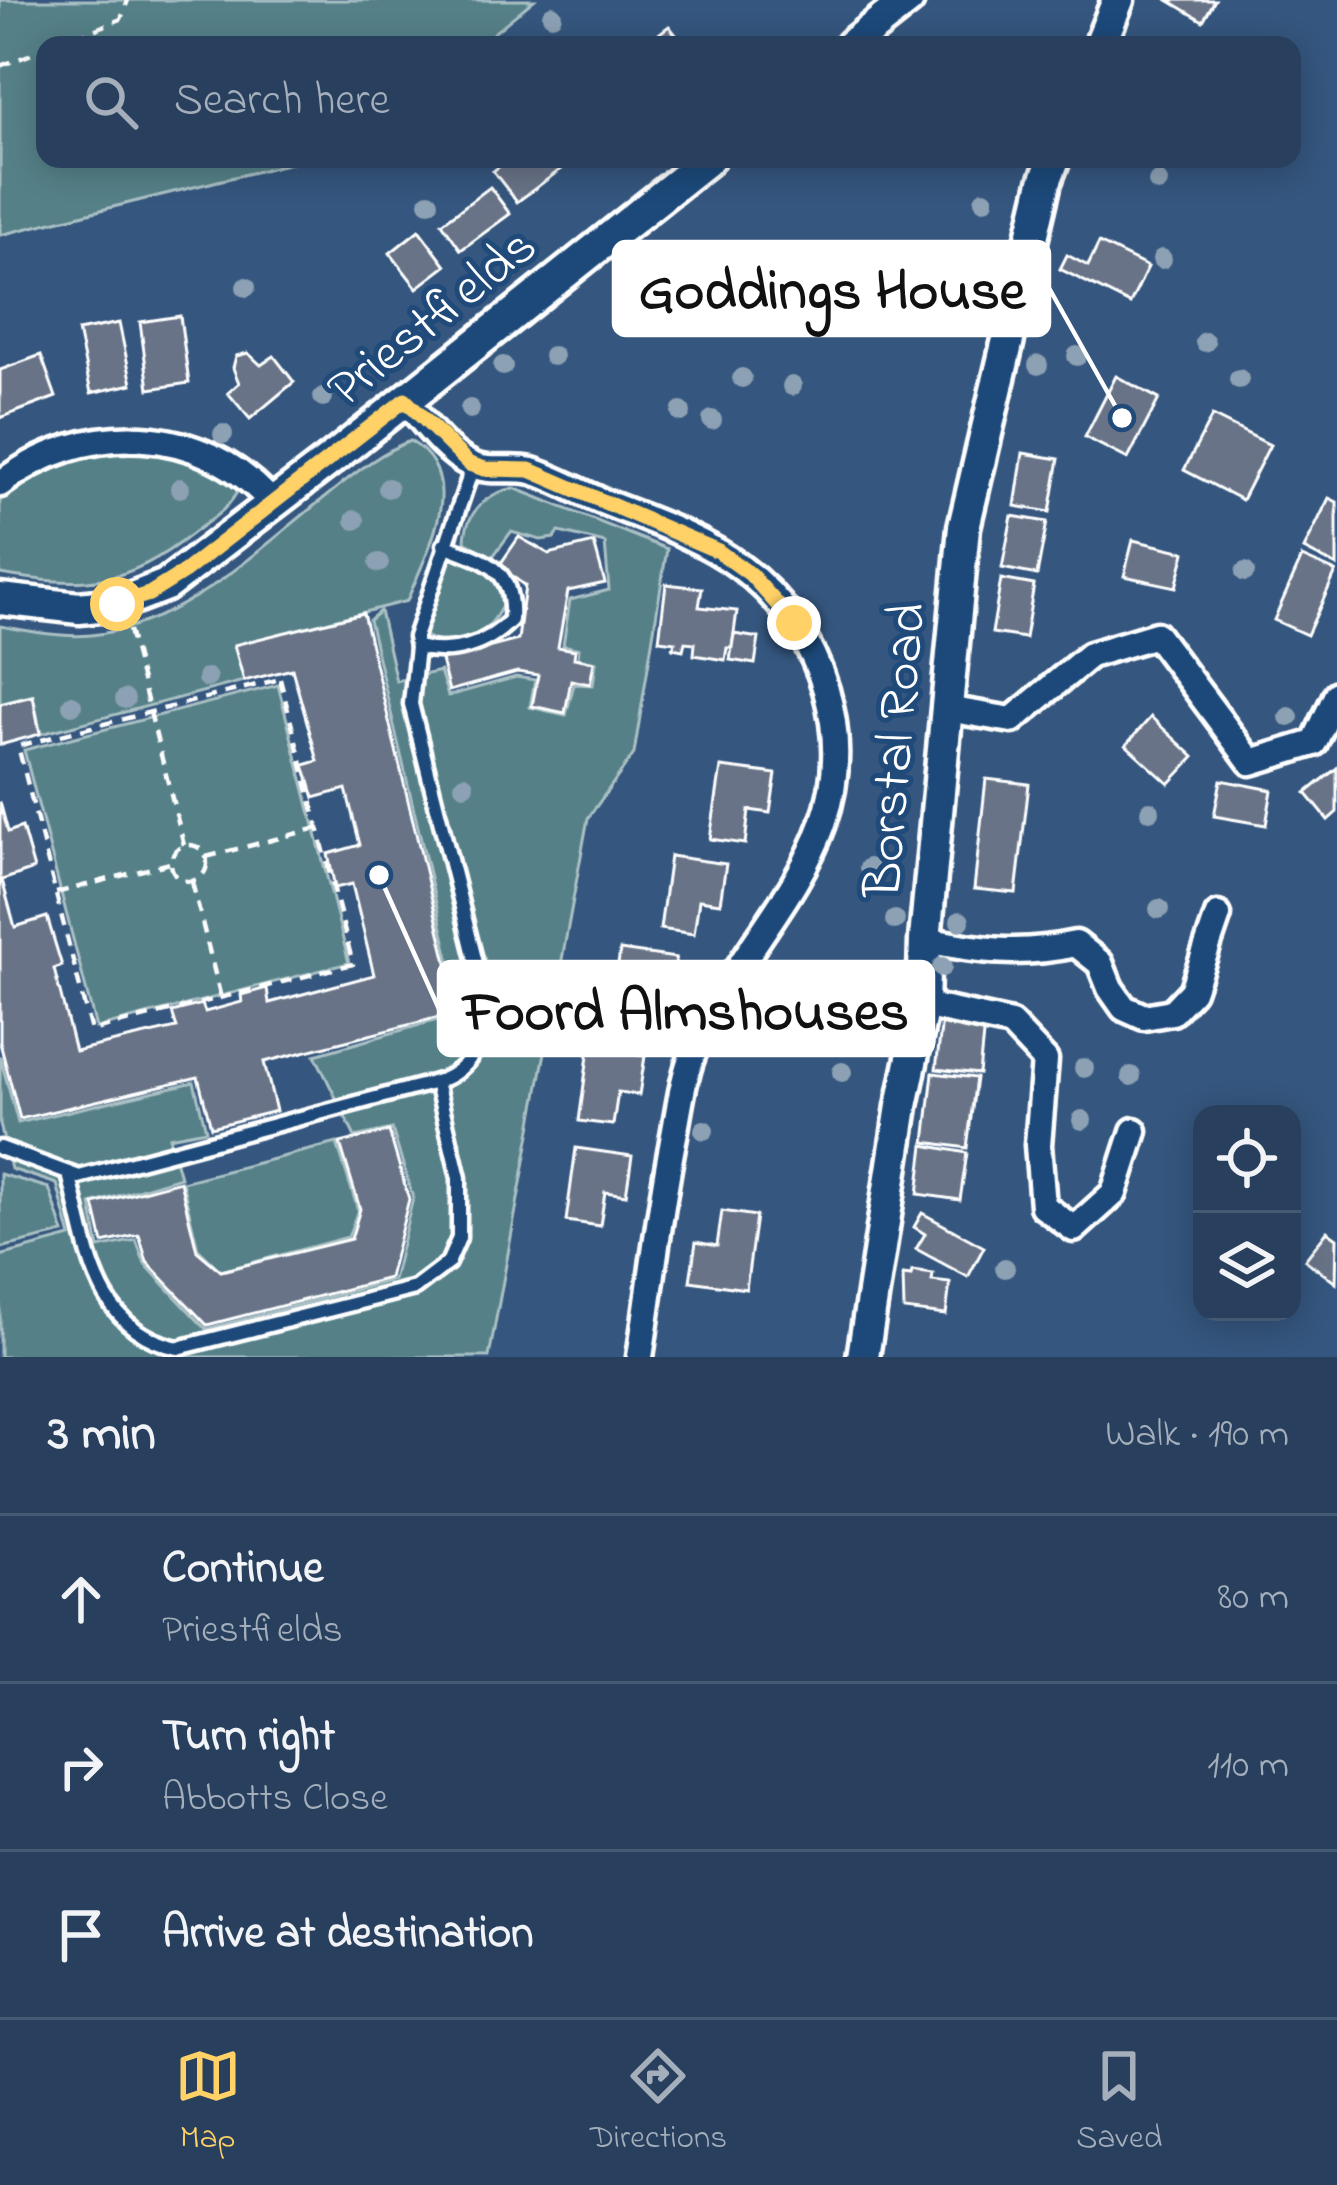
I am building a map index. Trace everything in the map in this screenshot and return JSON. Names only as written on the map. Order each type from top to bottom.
[{"type":"street","points":[[862,36],[908,0]]},
{"type":"street","points":[[1104,36],[1118,0]]},
{"type":"street","name":"Priestfields","points":[[0,599],[79,608],[149,594],[273,505],[697,168]]},
{"type":"street","name":"Borstal Road","points":[[862,1357],[923,1005],[964,527],[1050,168]]},
{"type":"street","points":[[405,400],[473,466],[530,470],[709,546],[737,564],[773,596],[798,628],[819,670],[832,712],[835,778],[822,831],[797,882],[713,1010],[687,1071],[662,1193],[640,1357]]},
{"type":"street","points":[[0,484],[26,465],[65,449],[98,440],[143,437],[187,445],[212,456],[247,476],[273,505]]},
{"type":"street","points":[[947,710],[1012,720],[1090,655],[1156,635],[1251,763],[1314,743],[1337,694]]},
{"type":"street","points":[[926,940],[998,953],[1076,944],[1100,963],[1124,1008],[1144,1017],[1172,1012],[1192,991],[1218,915]]},
{"type":"street","points":[[923,1005],[1011,1024],[1045,1060],[1038,1144],[1043,1206],[1075,1229],[1114,1193],[1134,1131]]},
{"type":"lane","points":[[0,1148],[79,1178],[436,1082],[465,1064],[481,1040],[487,1017],[482,981],[411,704],[415,637],[473,466]]},
{"type":"lane","points":[[417,647],[437,652],[464,647],[495,637],[511,620],[513,593],[506,579],[480,559],[444,545]]},
{"type":"lane","points":[[69,1174],[95,1276],[112,1306],[131,1330],[178,1348],[415,1288],[448,1263],[459,1238],[459,1178],[436,1082]]},
{"type":"path","points":[[78,36],[121,19],[128,0]]},
{"type":"path","points":[[0,66],[36,52]]},
{"type":"path","points":[[128,626],[184,845]]},
{"type":"path","points":[[280,679],[353,964],[91,1031],[18,746],[151,712],[280,679]]},
{"type":"path","points":[[206,857],[319,828]]},
{"type":"path","points":[[184,845],[198,847],[206,857],[202,877],[192,882],[177,878],[170,863],[184,845]]},
{"type":"path","points":[[56,893],[170,863]]},
{"type":"path","points":[[192,882],[221,998]]},
{"type":"green space","points":[[0,0],[534,0],[490,36],[36,36],[36,168],[271,168],[0,235]]},
{"type":"green space","points":[[410,441],[428,456],[438,474],[441,494],[433,538],[407,601],[235,645],[244,681],[41,734],[33,695],[0,704],[0,626],[80,636],[155,618],[213,585],[362,468]]},
{"type":"green space","points":[[153,447],[217,469],[239,488],[219,514],[168,551],[124,573],[80,581],[0,574],[0,497],[16,483],[72,458]]},
{"type":"green space","points":[[514,488],[667,549],[634,754],[588,818],[489,1357],[0,1357],[0,1256],[71,1237],[57,1184],[11,1169],[0,1124],[0,1056],[18,1123],[194,1082],[206,1130],[169,1137],[180,1177],[91,1204],[99,1248],[136,1240],[145,1264],[206,1329],[393,1280],[413,1198],[392,1129],[355,1137],[315,1055],[462,1013],[369,620],[380,611],[396,681],[440,671],[448,696],[516,677],[535,680],[530,707],[566,715],[574,684],[593,685],[596,662],[578,658],[579,649],[563,645],[570,600],[609,590],[605,543],[559,532],[541,540],[511,532],[491,559],[465,541],[469,521],[487,499]]},
{"type":"green space","points":[[448,551],[496,578],[506,595],[483,630],[442,644],[423,635]]},
{"type":"green space","points":[[278,685],[349,963],[96,1028],[24,750]]},
{"type":"green space","points":[[337,1143],[358,1210],[348,1237],[221,1271],[198,1249],[182,1182]]},
{"type":"green space","points":[[0,1174],[49,1188],[64,1233],[0,1248]]},
{"type":"building","points":[[1168,0],[1215,0],[1203,21]]},
{"type":"building","points":[[669,26],[677,36],[656,36]]},
{"type":"building","points":[[497,168],[560,170],[517,202],[493,171]]},
{"type":"building","points":[[490,187],[510,214],[461,250],[442,223]]},
{"type":"building","points":[[419,230],[446,266],[417,288],[390,253]]},
{"type":"building","points":[[1099,243],[1148,267],[1130,304],[1060,269],[1067,255],[1088,266]]},
{"type":"building","points":[[180,316],[189,383],[149,389],[140,322]]},
{"type":"building","points":[[119,323],[132,384],[91,393],[78,331]]},
{"type":"building","points":[[248,353],[261,365],[274,356],[294,382],[250,419],[228,393],[239,383],[233,368],[236,356]]},
{"type":"building","points":[[41,355],[56,397],[0,418],[0,370]]},
{"type":"building","points":[[1116,376],[1159,399],[1128,459],[1085,437]]},
{"type":"building","points":[[1212,416],[1270,445],[1242,500],[1184,470]]},
{"type":"building","points":[[1023,453],[1059,459],[1050,512],[1015,506]]},
{"type":"building","points":[[1329,498],[1337,502],[1337,566],[1304,549]]},
{"type":"building","points":[[1012,516],[1047,522],[1037,575],[1002,568]]},
{"type":"building","points":[[519,537],[549,554],[594,543],[605,583],[568,591],[558,647],[575,650],[574,658],[594,662],[590,684],[571,680],[565,713],[532,706],[538,675],[517,672],[449,691],[441,660],[518,640],[525,586],[499,566]]},
{"type":"building","points":[[1133,540],[1185,552],[1176,587],[1124,576]]},
{"type":"building","points":[[1302,557],[1336,572],[1307,635],[1274,620]]},
{"type":"building","points":[[1001,579],[1034,585],[1025,638],[992,633]]},
{"type":"building","points":[[666,584],[702,588],[699,607],[737,611],[732,648],[727,648],[725,660],[694,655],[695,643],[685,642],[683,650],[673,648],[675,642],[659,640]]},
{"type":"building","points":[[363,613],[459,1012],[264,1062],[276,1111],[211,1127],[198,1077],[20,1119],[0,1043],[0,802],[8,832],[22,827],[34,869],[2,880],[15,927],[47,917],[62,966],[54,969],[75,1051],[177,1028],[172,1012],[202,1004],[205,1012],[242,1002],[241,995],[267,988],[269,1003],[374,975],[352,884],[335,888],[328,854],[360,845],[346,789],[314,798],[304,765],[318,761],[292,669],[244,681],[234,645]]},
{"type":"building","points":[[734,634],[759,638],[755,664],[730,660]]},
{"type":"building","points":[[33,696],[40,734],[0,745],[0,704]]},
{"type":"building","points":[[1151,717],[1194,757],[1169,784],[1126,745]]},
{"type":"building","points":[[721,767],[776,774],[770,813],[749,810],[745,844],[710,839]]},
{"type":"building","points":[[1337,768],[1337,812],[1328,820],[1306,793]]},
{"type":"building","points":[[986,779],[1029,784],[1016,893],[974,889]]},
{"type":"building","points":[[1221,780],[1272,790],[1266,825],[1214,816]]},
{"type":"building","points":[[670,856],[726,864],[720,903],[699,900],[694,934],[660,929]]},
{"type":"building","points":[[620,950],[676,958],[670,996],[649,994],[644,1028],[610,1023]]},
{"type":"building","points":[[942,1020],[984,1025],[979,1074],[936,1069]]},
{"type":"building","points":[[589,1048],[645,1056],[639,1095],[618,1092],[613,1125],[579,1121]]},
{"type":"building","points":[[933,1073],[976,1078],[967,1148],[925,1142]]},
{"type":"building","points":[[389,1131],[409,1199],[389,1278],[207,1325],[147,1262],[139,1235],[103,1243],[94,1204],[180,1181],[197,1251],[221,1271],[351,1239],[360,1209],[340,1143]]},
{"type":"building","points":[[924,1145],[967,1153],[960,1200],[918,1194]]},
{"type":"building","points":[[576,1148],[632,1156],[626,1195],[605,1192],[600,1226],[566,1221]]},
{"type":"building","points":[[722,1211],[756,1216],[746,1289],[690,1281],[696,1242],[717,1246]]},
{"type":"building","points":[[922,1213],[984,1247],[968,1277],[916,1249],[925,1234],[914,1227]]},
{"type":"building","points":[[1327,1231],[1337,1238],[1336,1283],[1305,1260]]},
{"type":"building","points":[[912,1271],[950,1283],[946,1315],[904,1310],[903,1275],[911,1276]]},
{"type":"place","name":"Goddings House","points":[[1122,418]]},
{"type":"place","name":"Foord Almshouses","points":[[379,875]]},
{"type":"route","points":[[117,604],[166,585],[405,400],[469,464],[530,470],[718,551],[750,574],[794,623]]}]
